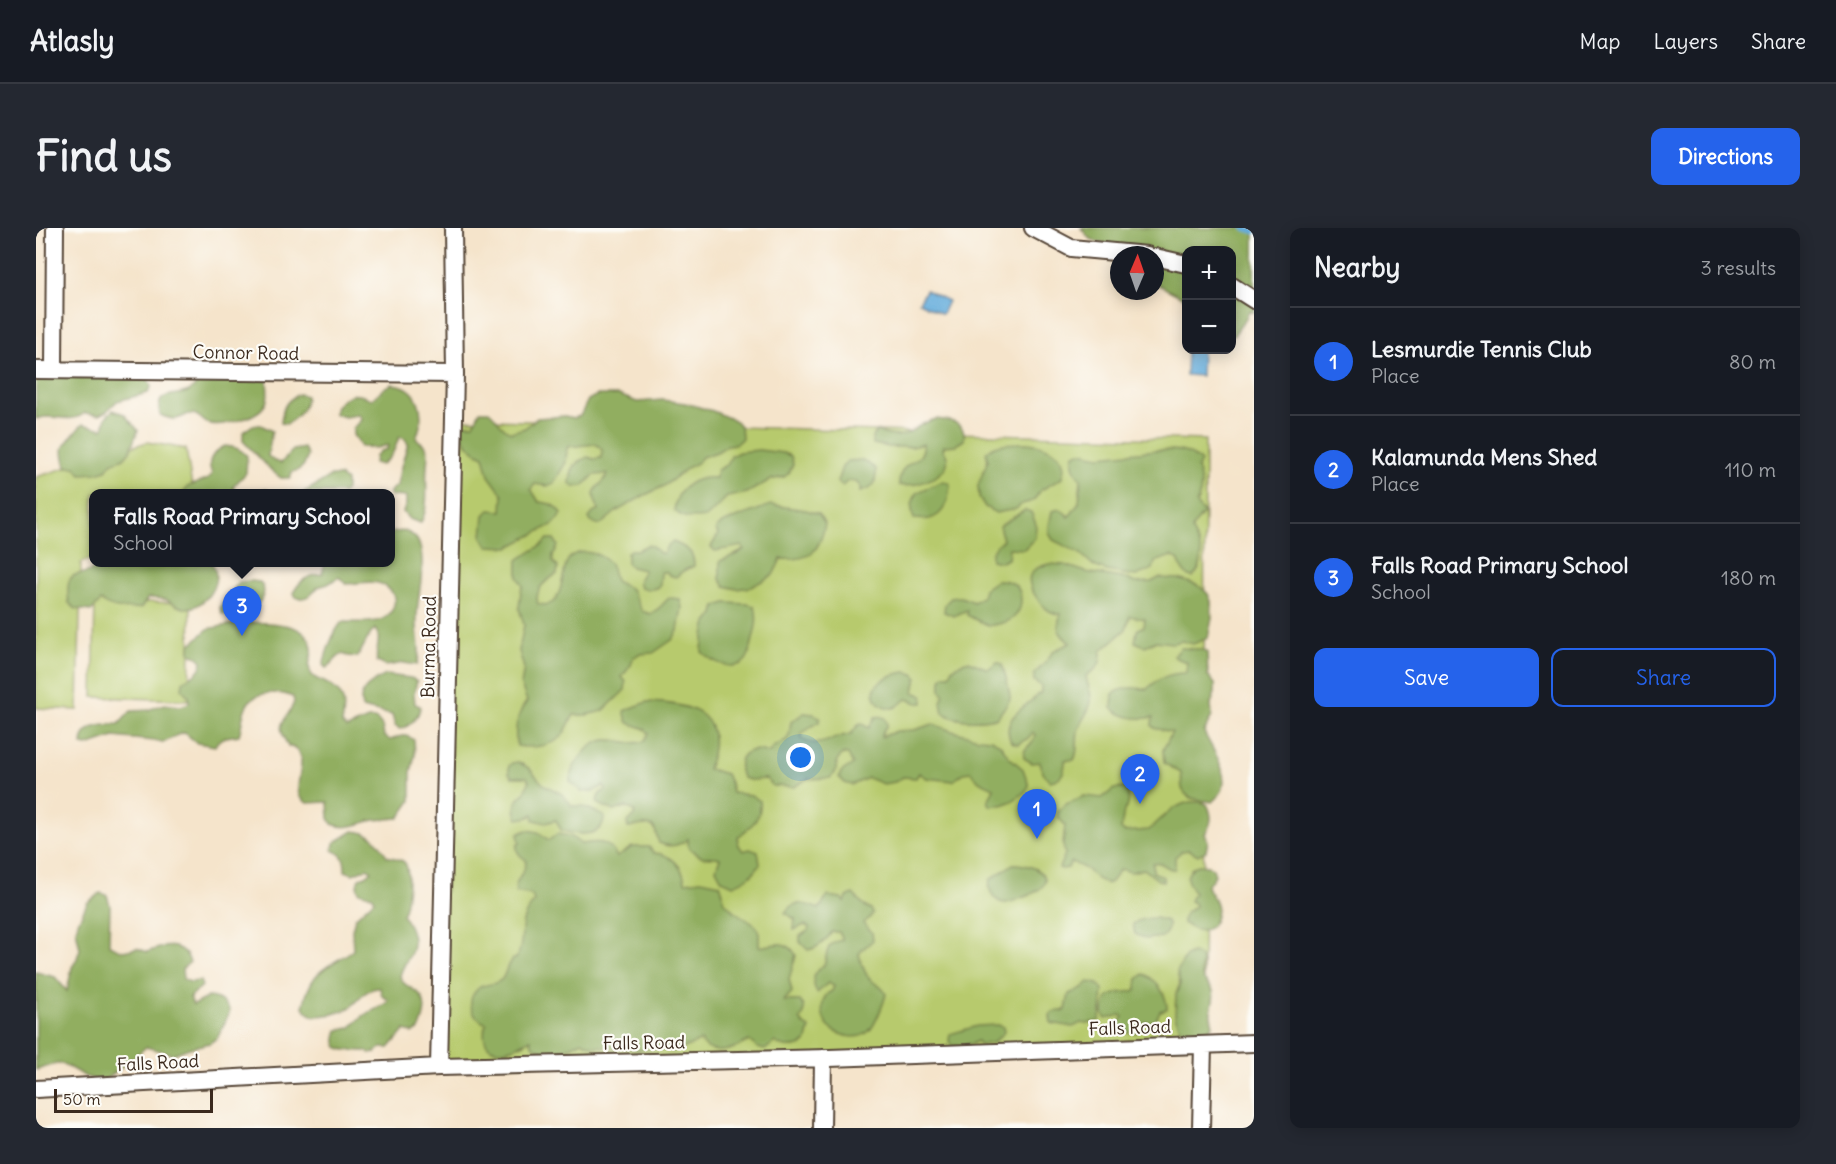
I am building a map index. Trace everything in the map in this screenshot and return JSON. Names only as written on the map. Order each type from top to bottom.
[{"type":"street","points":[[54,370],[55,228]]},
{"type":"street","name":"Burma Road","points":[[439,1067],[455,374],[453,228]]},
{"type":"street","points":[[1033,228],[1071,248],[1110,252]]},
{"type":"street","points":[[1164,259],[1182,263]]},
{"type":"street","points":[[1236,289],[1254,300]]},
{"type":"street","name":"Connor Road","points":[[36,370],[455,374]]},
{"type":"street","name":"Falls Road","points":[[36,1089],[439,1067],[823,1059],[1254,1043]]},
{"type":"street","points":[[1201,1128],[1203,1045]]},
{"type":"street","points":[[822,1128],[823,1059]]},
{"type":"green space","points":[[1081,228],[1254,228],[1254,313],[1249,310],[1236,332],[1236,246],[1182,246],[1182,297],[1164,288],[1164,246],[1115,246],[1089,238]]},
{"type":"green space","points":[[49,376],[145,377],[151,387],[148,393],[117,401],[99,415],[85,413],[75,418],[36,419],[36,381]]},
{"type":"green space","points":[[205,378],[267,378],[266,403],[254,414],[229,423],[207,423],[193,414],[174,419],[160,415],[159,405],[162,399],[187,392],[197,381]]},
{"type":"green space","points":[[391,384],[401,386],[415,395],[418,403],[421,420],[416,438],[426,447],[428,454],[426,502],[421,523],[409,519],[403,512],[406,497],[395,496],[395,489],[392,489],[397,486],[408,444],[405,439],[400,437],[392,455],[381,465],[374,463],[375,456],[387,449],[388,445],[376,448],[361,447],[353,435],[353,428],[361,420],[360,416],[345,417],[334,414],[336,406],[345,398],[356,395],[372,399]]},
{"type":"green space","points":[[299,394],[306,396],[303,409],[287,424],[281,423],[285,406],[290,399]]},
{"type":"green space","points":[[597,395],[619,395],[637,402],[662,400],[685,403],[713,411],[736,421],[741,427],[742,438],[736,444],[728,445],[702,457],[664,486],[617,511],[600,525],[591,522],[589,518],[599,510],[594,495],[607,474],[594,475],[583,486],[574,487],[570,484],[572,470],[576,464],[588,457],[601,458],[602,450],[596,444],[567,447],[566,462],[554,483],[547,486],[535,484],[531,489],[539,502],[553,505],[562,514],[554,524],[509,547],[488,546],[482,537],[484,515],[489,510],[502,511],[503,495],[489,476],[484,456],[468,444],[459,426],[474,424],[480,411],[489,411],[504,428],[511,432],[525,428],[537,418],[565,416],[574,418],[580,416],[588,400]]},
{"type":"green space","points":[[113,410],[124,414],[138,430],[130,451],[124,458],[111,463],[106,470],[97,473],[81,474],[75,467],[66,467],[63,450],[69,440],[83,424],[103,429],[106,417]]},
{"type":"green space","points":[[453,419],[1205,440],[1203,1045],[439,1067]]},
{"type":"green space","points":[[936,419],[951,421],[960,426],[963,429],[964,440],[956,445],[944,446],[946,466],[934,478],[906,486],[899,485],[903,470],[920,456],[923,444],[912,447],[889,447],[873,444],[872,437],[877,431],[888,435],[903,435]]},
{"type":"green space","points":[[253,425],[261,425],[272,431],[268,456],[274,461],[281,463],[293,450],[304,448],[308,455],[303,467],[292,472],[290,478],[281,478],[272,471],[243,441],[243,432]]},
{"type":"green space","points":[[147,442],[186,449],[192,489],[89,489],[89,560],[81,563],[78,710],[36,708],[36,477]]},
{"type":"green space","points":[[1024,443],[1041,446],[1057,454],[1064,465],[1062,478],[1041,490],[1033,501],[1022,504],[1016,509],[996,513],[985,507],[979,497],[978,485],[988,460],[986,452],[999,445]]},
{"type":"green space","points":[[225,446],[237,448],[247,456],[246,473],[233,487],[234,489],[186,489],[208,479],[212,474],[210,461],[217,451]]},
{"type":"green space","points":[[759,450],[791,456],[793,464],[789,473],[784,477],[770,480],[747,493],[727,497],[707,517],[685,517],[674,510],[679,495],[688,485],[701,479],[716,478],[717,470],[728,464],[731,456],[739,452]]},
{"type":"green space","points":[[1157,450],[1186,452],[1201,462],[1197,469],[1201,487],[1196,504],[1204,513],[1192,530],[1200,548],[1201,563],[1193,577],[1185,573],[1178,559],[1171,556],[1155,562],[1153,569],[1136,576],[1107,571],[1094,566],[1081,554],[1053,540],[1049,533],[1052,511],[1063,511],[1069,517],[1079,503],[1081,479],[1074,468],[1074,454],[1080,452],[1100,456]]},
{"type":"green space","points":[[863,460],[876,469],[875,482],[872,487],[860,492],[860,486],[856,482],[848,481],[842,486],[837,482],[842,467],[847,461]]},
{"type":"green space","points":[[331,476],[340,476],[346,481],[346,489],[310,489]]},
{"type":"green space","points":[[943,481],[950,484],[943,510],[929,519],[914,519],[912,505],[918,492]]},
{"type":"green space","points":[[771,505],[819,514],[825,523],[817,547],[807,556],[781,559],[773,575],[751,587],[737,589],[725,586],[720,579],[720,561],[744,549],[742,546],[715,551],[711,547],[718,535],[716,529],[722,523]]},
{"type":"green space","points":[[1025,510],[1031,512],[1036,524],[1035,538],[1024,549],[1009,548],[1008,559],[1001,562],[991,560],[992,551],[1003,540],[999,526]]},
{"type":"green space","points":[[405,531],[413,535],[422,555],[417,610],[419,653],[417,665],[404,663],[386,666],[377,662],[378,637],[375,629],[357,657],[342,654],[326,668],[323,665],[328,648],[335,631],[342,622],[368,622],[384,619],[393,607],[395,597],[380,583],[346,584],[339,577],[318,587],[306,597],[297,598],[293,593],[305,579],[322,574],[324,567],[395,567],[395,532]]},
{"type":"green space","points":[[548,539],[554,539],[558,545],[553,555],[553,561],[558,567],[557,574],[539,590],[538,604],[547,605],[553,602],[560,590],[568,560],[577,553],[588,552],[600,556],[609,563],[615,581],[631,589],[642,611],[650,614],[669,598],[680,599],[682,608],[678,631],[672,640],[653,653],[639,654],[633,658],[622,677],[626,682],[625,690],[603,711],[574,715],[563,735],[551,743],[534,747],[517,746],[517,723],[520,712],[527,701],[521,685],[524,668],[519,651],[524,625],[519,608],[523,586],[518,577],[518,560]]},
{"type":"green space","points":[[673,542],[689,551],[693,557],[694,566],[676,577],[667,572],[661,572],[658,587],[650,590],[640,588],[639,580],[644,570],[631,567],[627,563],[627,553],[647,545],[664,553],[667,546]]},
{"type":"green space","points":[[1050,564],[1065,565],[1086,572],[1127,579],[1135,583],[1151,582],[1159,578],[1178,579],[1194,584],[1208,594],[1211,601],[1212,618],[1208,638],[1193,644],[1182,641],[1172,643],[1156,641],[1145,646],[1135,642],[1137,630],[1144,626],[1145,619],[1130,616],[1126,629],[1101,651],[1098,666],[1086,676],[1091,704],[1079,727],[1076,756],[1074,760],[1065,760],[1062,774],[1050,781],[1043,773],[1040,762],[1032,763],[1024,758],[1025,751],[1035,735],[1033,733],[1018,744],[1011,742],[1008,733],[1012,719],[1041,692],[1041,686],[1034,681],[1034,674],[1053,651],[1070,643],[1059,630],[1058,623],[1061,614],[1053,613],[1045,607],[1030,586],[1029,580],[1032,572],[1036,568]]},
{"type":"green space","points":[[96,567],[214,567],[216,576],[210,593],[202,603],[191,608],[180,607],[165,599],[148,598],[141,608],[125,609],[101,601],[91,611],[76,609],[69,603],[69,582],[72,577]]},
{"type":"green space","points":[[997,580],[1015,585],[1020,592],[1020,609],[1010,620],[988,626],[967,615],[967,610],[954,616],[944,612],[945,604],[951,598],[961,597],[974,602],[982,597],[984,589]]},
{"type":"green space","points":[[239,582],[260,582],[264,588],[264,593],[257,604],[239,614],[222,614],[220,608]]},
{"type":"green space","points":[[95,601],[191,603],[189,700],[93,697]]},
{"type":"green space","points":[[726,603],[755,606],[756,611],[756,627],[749,654],[745,661],[734,666],[717,662],[702,652],[707,623],[716,606]]},
{"type":"green space","points":[[243,622],[273,623],[303,632],[312,648],[310,671],[315,678],[331,686],[340,694],[344,704],[342,724],[347,728],[368,719],[376,719],[382,726],[384,736],[390,740],[405,736],[414,740],[411,801],[399,818],[337,826],[332,824],[329,818],[328,802],[307,803],[300,797],[298,783],[301,768],[300,755],[288,746],[281,726],[294,702],[293,697],[287,695],[267,693],[254,697],[249,701],[245,710],[239,735],[222,738],[215,746],[197,743],[185,733],[164,742],[114,737],[87,746],[82,745],[83,738],[89,729],[119,724],[131,711],[148,710],[164,704],[181,706],[189,703],[189,697],[182,689],[183,682],[198,671],[202,661],[190,653],[190,645],[208,629]]},
{"type":"green space","points":[[1181,648],[1207,651],[1208,676],[1215,684],[1211,704],[1212,716],[1204,732],[1222,768],[1224,784],[1221,792],[1212,802],[1194,799],[1187,795],[1182,788],[1181,773],[1164,763],[1163,750],[1172,732],[1154,728],[1153,717],[1131,717],[1112,708],[1113,694],[1117,691],[1129,688],[1147,689],[1165,677],[1186,673],[1187,662],[1174,656]]},
{"type":"green space","points":[[965,661],[988,669],[997,662],[1002,664],[1010,699],[998,717],[970,720],[943,713],[941,702],[944,694],[941,691],[941,680],[944,675],[950,675],[953,668]]},
{"type":"green space","points":[[906,672],[917,677],[914,692],[923,696],[923,703],[907,699],[892,708],[879,703],[875,696],[877,685],[889,676]]},
{"type":"green space","points":[[386,675],[411,678],[417,681],[414,693],[415,704],[420,706],[418,714],[404,728],[400,729],[395,726],[392,715],[362,708],[363,691]]},
{"type":"green space","points":[[647,702],[679,705],[703,715],[710,724],[713,735],[713,750],[708,769],[726,774],[732,793],[751,795],[760,801],[757,818],[738,837],[738,844],[743,851],[750,849],[758,852],[760,864],[742,881],[733,885],[722,880],[716,869],[720,858],[698,855],[688,847],[688,839],[671,846],[659,843],[655,829],[651,826],[628,828],[627,823],[634,816],[635,811],[626,807],[614,811],[597,803],[599,795],[606,790],[604,786],[593,791],[581,792],[570,781],[577,761],[587,749],[600,741],[616,740],[635,743],[645,741],[649,733],[643,728],[628,723],[624,711]]},
{"type":"green space","points":[[804,713],[820,717],[819,722],[802,733],[802,739],[814,743],[851,734],[858,725],[862,724],[869,728],[878,716],[884,718],[887,723],[881,737],[897,731],[914,730],[933,724],[978,738],[991,739],[1000,744],[1009,757],[1023,769],[1029,786],[1022,795],[1012,801],[1003,805],[991,806],[988,802],[994,788],[979,781],[971,772],[964,773],[953,781],[926,778],[919,773],[916,778],[903,777],[895,782],[883,784],[868,778],[852,785],[845,783],[839,777],[841,772],[853,764],[848,755],[842,754],[835,773],[830,778],[807,779],[794,787],[773,786],[766,779],[742,778],[741,758],[749,751],[769,753],[773,747],[786,740],[789,736],[791,722]]},
{"type":"green space","points":[[518,762],[529,768],[543,784],[562,794],[572,806],[583,806],[604,816],[599,829],[588,834],[581,834],[561,830],[556,820],[546,823],[534,820],[533,814],[518,819],[516,805],[529,782],[527,777],[512,777],[509,773],[509,766]]},
{"type":"green space","points":[[1125,788],[1129,799],[1128,806],[1124,810],[1121,829],[1124,832],[1149,830],[1182,804],[1198,802],[1207,804],[1211,819],[1205,834],[1208,841],[1206,851],[1198,855],[1189,850],[1182,851],[1175,857],[1175,869],[1160,863],[1153,863],[1153,872],[1163,877],[1164,881],[1158,880],[1144,869],[1131,872],[1120,869],[1107,884],[1072,862],[1068,868],[1059,868],[1065,854],[1063,845],[1065,825],[1058,817],[1058,812],[1064,805],[1084,796],[1102,798],[1114,789]]},
{"type":"green space","points":[[527,830],[538,832],[549,840],[557,834],[570,836],[581,844],[602,843],[610,847],[617,857],[632,847],[649,847],[654,853],[671,858],[682,871],[685,882],[701,880],[720,884],[723,900],[734,911],[756,926],[759,933],[759,947],[780,944],[789,947],[796,955],[789,979],[792,992],[784,1001],[800,1001],[804,1006],[804,1014],[800,1019],[810,1028],[806,1043],[790,1047],[775,1042],[765,1050],[749,1041],[728,1050],[717,1051],[711,1050],[700,1041],[674,1052],[593,1046],[582,1041],[564,1049],[551,1051],[532,1045],[531,1039],[515,1047],[492,1049],[484,1037],[487,1024],[474,1013],[471,1002],[480,987],[497,983],[502,979],[512,959],[519,952],[525,916],[534,902],[532,895],[516,892],[517,882],[526,864],[526,860],[517,850],[517,845],[520,843],[518,834]]},
{"type":"green space","points":[[353,831],[370,835],[378,842],[387,856],[401,860],[407,867],[408,889],[402,915],[410,929],[413,945],[400,976],[404,983],[419,994],[425,1008],[419,1030],[413,1033],[405,1030],[389,1048],[381,1048],[369,1053],[342,1050],[336,1044],[336,1038],[338,1030],[350,1028],[364,1015],[386,1004],[389,1000],[382,996],[380,988],[370,990],[349,1008],[336,1013],[312,1016],[303,1007],[315,977],[353,950],[352,930],[355,918],[374,900],[373,896],[359,892],[357,886],[359,878],[372,871],[367,868],[353,874],[345,871],[343,858],[333,850],[334,843]]},
{"type":"green space","points":[[1013,864],[1037,870],[1044,876],[1045,882],[1043,886],[1029,895],[1012,902],[1001,902],[991,893],[990,880]]},
{"type":"green space","points":[[1199,865],[1213,868],[1215,875],[1207,886],[1217,908],[1212,925],[1201,931],[1183,923],[1185,915],[1195,906],[1190,901],[1194,893],[1187,878],[1193,867]]},
{"type":"green space","points":[[100,893],[107,895],[110,905],[109,945],[123,951],[137,948],[147,952],[166,947],[177,948],[187,955],[190,962],[182,969],[183,979],[190,982],[200,981],[202,986],[190,997],[193,1005],[208,997],[216,998],[230,1011],[218,1037],[210,1043],[173,1054],[146,1047],[107,1079],[96,1080],[86,1077],[63,1064],[36,1070],[36,972],[55,977],[67,991],[72,967],[80,949],[76,930],[78,922],[87,903]]},
{"type":"green space","points":[[853,894],[873,913],[863,923],[872,932],[873,940],[859,954],[862,965],[870,979],[886,994],[871,1029],[864,1035],[853,1037],[833,1030],[824,1018],[823,1002],[834,986],[828,983],[817,993],[814,985],[815,974],[824,965],[828,949],[842,940],[842,937],[839,932],[832,932],[822,944],[808,950],[800,942],[800,936],[808,931],[809,927],[804,925],[794,930],[795,919],[785,913],[796,904],[805,904],[819,909],[828,896],[841,898],[845,902],[847,897]]},
{"type":"green space","points":[[1155,918],[1167,921],[1168,930],[1162,937],[1146,939],[1135,934],[1133,924],[1143,919]]},
{"type":"green space","points":[[1192,953],[1200,957],[1203,978],[1213,991],[1211,1014],[1213,1025],[1207,1032],[1199,1029],[1190,1032],[1181,1030],[1175,1016],[1176,994],[1180,984],[1177,972],[1186,956]]},
{"type":"green space","points":[[1144,974],[1160,988],[1167,1009],[1160,1011],[1155,1022],[1145,1022],[1136,1033],[1128,1032],[1121,1029],[1119,1024],[1123,1017],[1121,1015],[1106,1019],[1103,1010],[1107,1000],[1113,994],[1136,990],[1138,979]]},
{"type":"green space","points":[[1089,982],[1098,984],[1103,990],[1099,1021],[1081,1023],[1073,1027],[1051,1023],[1050,1015],[1053,1012],[1066,1010],[1069,994]]},
{"type":"green space","points":[[977,1026],[1003,1027],[1004,1032],[993,1043],[980,1045],[977,1041],[972,1044],[952,1046],[949,1041],[950,1034]]},
{"type":"water","points":[[926,290],[948,301],[942,314],[919,302]]},
{"type":"water","points":[[1187,354],[1202,354],[1201,376],[1186,375]]},
{"type":"waterway","points":[[1245,228],[1254,231]]},
{"type":"place","name":"Falls Road Primary School","points":[[242,636]]},
{"type":"place","name":"Kalamunda Mens Shed","points":[[1140,804]]},
{"type":"place","name":"Lesmurdie Tennis Club","points":[[1037,839]]}]
